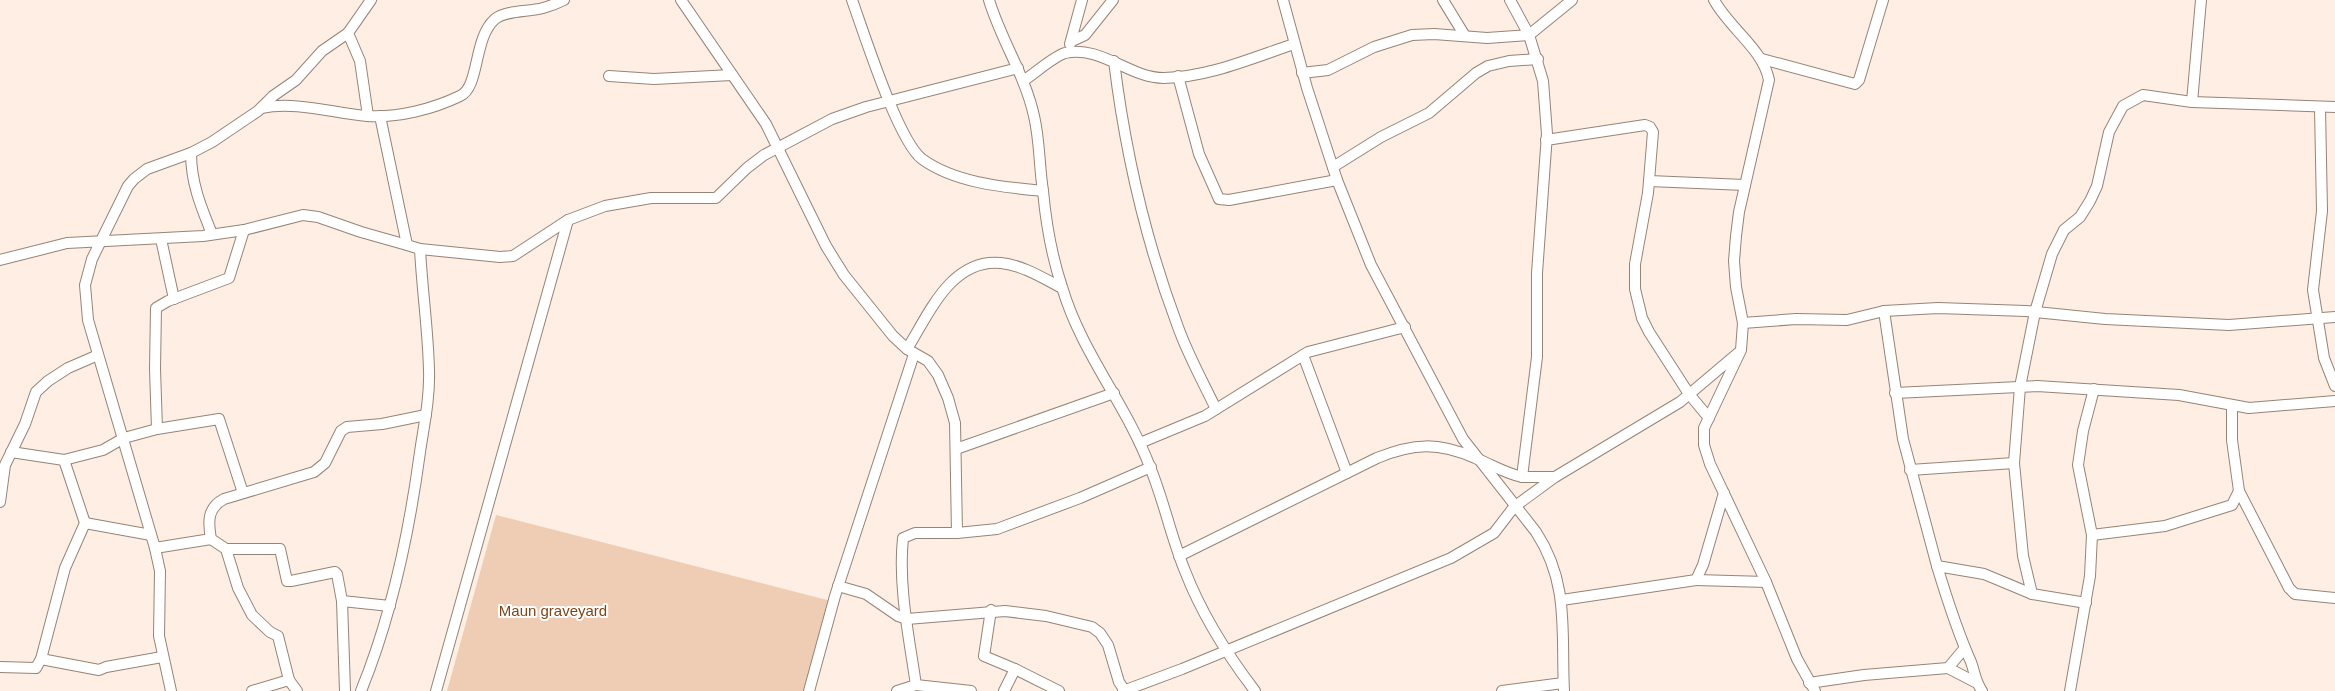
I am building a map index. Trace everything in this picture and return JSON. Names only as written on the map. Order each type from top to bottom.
[{"type":"street","points":[[171,691],[162,657],[159,636],[160,571],[155,548],[88,320],[85,285],[92,258],[128,186],[134,179],[148,169],[191,153],[212,142],[262,108],[273,96],[296,80],[322,50],[348,33],[371,0]]},
{"type":"street","points":[[262,108],[288,106],[380,116],[416,111],[462,96],[470,89],[479,48],[494,20],[502,15],[543,8],[564,0]]},
{"type":"street","points":[[681,0],[696,25],[766,124],[780,148],[810,216],[840,268],[858,294],[910,351],[928,362],[938,375],[948,398],[955,424],[957,533]]},
{"type":"street","points":[[852,0],[908,143],[921,158],[942,170],[982,182],[1043,191]]},
{"type":"street","points":[[989,0],[1000,31],[1023,80],[1038,135],[1043,191],[1062,288],[1083,341],[1114,392],[1151,467],[1179,556],[1202,609],[1225,652],[1255,691]]},
{"type":"street","points":[[1023,80],[1063,53],[1072,41],[1082,0]]},
{"type":"street","points":[[1072,41],[1085,35],[1113,0]]},
{"type":"street","points":[[1283,0],[1302,74],[1337,180],[1371,265],[1452,420],[1476,458],[1546,548],[1554,566],[1562,600],[1563,687],[1502,691]]},
{"type":"street","points":[[1443,0],[1465,36]]},
{"type":"street","points":[[1510,0],[1529,35],[1538,59],[1542,81],[1546,140],[1537,273],[1537,357],[1522,476]]},
{"type":"street","points":[[1302,74],[1328,70],[1374,47],[1412,35],[1508,38],[1529,35],[1572,0]]},
{"type":"street","points":[[1714,0],[1724,17],[1762,59],[1768,71],[1768,91],[1739,212],[1734,262],[1736,287],[1743,323],[1741,350],[1704,428],[1704,445],[1710,464],[1766,582],[1797,659],[1812,687],[1881,673],[1948,668],[1975,682],[1982,691]]},
{"type":"street","points":[[1762,59],[1855,84],[1859,80],[1883,0]]},
{"type":"street","points":[[2192,102],[2201,0]]},
{"type":"street","points":[[348,33],[360,60],[368,116]]},
{"type":"street","points":[[1063,53],[1091,54],[1151,76],[1163,78],[1216,70],[1294,44]]},
{"type":"street","points":[[1333,167],[1382,137],[1429,113],[1476,73],[1488,66],[1509,60],[1538,59]]},
{"type":"street","points":[[1114,62],[1126,142],[1152,246],[1177,326],[1216,409]]},
{"type":"street","points":[[0,260],[68,243],[101,240],[161,239],[212,234],[244,230],[303,215],[318,217],[420,249],[500,258],[513,256],[568,220],[606,206],[636,200],[668,197],[716,198],[747,168],[764,155],[832,119],[890,101],[1018,68]]},
{"type":"street","points":[[609,76],[654,79],[732,74]]},
{"type":"street","points":[[1178,76],[1199,154],[1219,199],[1229,200],[1337,180]]},
{"type":"street","points":[[2032,594],[2023,556],[2014,463],[2020,387],[2036,312],[2052,254],[2064,230],[2080,217],[2090,201],[2097,186],[2109,132],[2123,106],[2143,95],[2192,102],[2335,108]]},
{"type":"street","points":[[2320,108],[2322,211],[2313,290],[2316,318],[2324,358],[2335,386]]},
{"type":"street","points":[[380,116],[407,245]]},
{"type":"street","points":[[1546,140],[1645,125],[1650,127],[1653,132],[1649,181],[1635,264],[1635,290],[1642,318],[1649,332],[1689,394],[1709,418]]},
{"type":"street","points":[[191,153],[191,172],[197,198],[212,234]]},
{"type":"street","points":[[1649,181],[1745,185]]},
{"type":"street","points":[[436,691],[568,220]]},
{"type":"street","points":[[157,429],[155,370],[156,308],[228,278],[244,230]]},
{"type":"street","points":[[161,239],[174,299]]},
{"type":"street","points":[[361,691],[378,648],[390,606],[408,523],[426,415],[430,369],[420,249]]},
{"type":"street","points":[[808,691],[910,351],[952,279],[976,266],[988,263],[1002,263],[1032,273],[1062,288]]},
{"type":"street","points":[[1743,323],[1796,319],[1847,320],[1884,311],[1938,308],[2036,312],[2229,325],[2335,317]]},
{"type":"street","points":[[1884,311],[1895,393],[1910,470],[1937,566],[1964,649],[1972,664],[1975,682]]},
{"type":"street","points":[[1140,443],[1216,409],[1303,355],[1318,349],[1405,327]]},
{"type":"street","points":[[838,586],[866,594],[898,616],[907,619],[991,610],[1046,616],[1092,627],[1100,633],[1108,645],[1124,691],[1225,652],[1451,558],[1494,533],[1514,507],[1555,477],[1689,394],[1741,350]]},
{"type":"street","points":[[0,502],[1,482],[11,452],[26,424],[36,392],[48,381],[68,368],[98,355]]},
{"type":"street","points":[[1303,355],[1347,473]]},
{"type":"street","points":[[1895,393],[2020,387],[2094,389],[2179,395],[2248,408],[2335,401]]},
{"type":"street","points":[[2070,691],[2090,576],[2092,534],[2078,465],[2083,432],[2094,389]]},
{"type":"street","points":[[956,449],[1114,392]]},
{"type":"street","points":[[2232,405],[2232,440],[2239,491],[2289,588],[2295,594],[2335,598]]},
{"type":"street","points":[[211,539],[208,522],[216,503],[314,472],[325,463],[341,431],[347,427],[382,424],[426,415]]},
{"type":"street","points":[[11,452],[64,460],[110,448],[124,438],[157,429],[219,419],[243,493]]},
{"type":"street","points":[[1179,556],[1389,453],[1417,445],[1442,447],[1476,458],[1496,469],[1522,476],[1555,477]]},
{"type":"street","points":[[0,667],[36,668],[41,659],[65,568],[84,522],[64,460]]},
{"type":"street","points":[[1910,470],[2014,463]]},
{"type":"street","points":[[916,685],[902,567],[903,538],[915,533],[957,533],[997,529],[1151,467]]},
{"type":"street","points":[[2092,534],[2165,526],[2232,505],[2239,491]]},
{"type":"street","points":[[1696,580],[1724,493]]},
{"type":"street","points":[[84,522],[151,535]]},
{"type":"street","points":[[155,548],[211,539],[226,549],[280,549],[287,580],[292,582],[335,572],[338,576],[342,601],[344,691]]},
{"type":"street","points":[[226,549],[238,588],[252,614],[270,632],[278,636],[289,680],[297,691]]},
{"type":"street","points":[[1937,566],[1984,574],[2032,594],[2086,603]]},
{"type":"street","points":[[1562,600],[1696,580],[1766,582]]},
{"type":"street","points":[[342,601],[390,606]]},
{"type":"street","points":[[991,610],[984,656],[1059,691]]},
{"type":"street","points":[[1948,668],[1964,649]]},
{"type":"street","points":[[41,659],[99,670],[106,666],[162,657]]},
{"type":"street","points":[[1004,691],[1014,669]]},
{"type":"street","points":[[252,691],[289,680]]},
{"type":"street","points":[[897,691],[916,685],[971,691]]},
{"type":"green space","name":"Maun graveyard","points":[[496,515],[835,602],[806,691],[447,691]]}]
